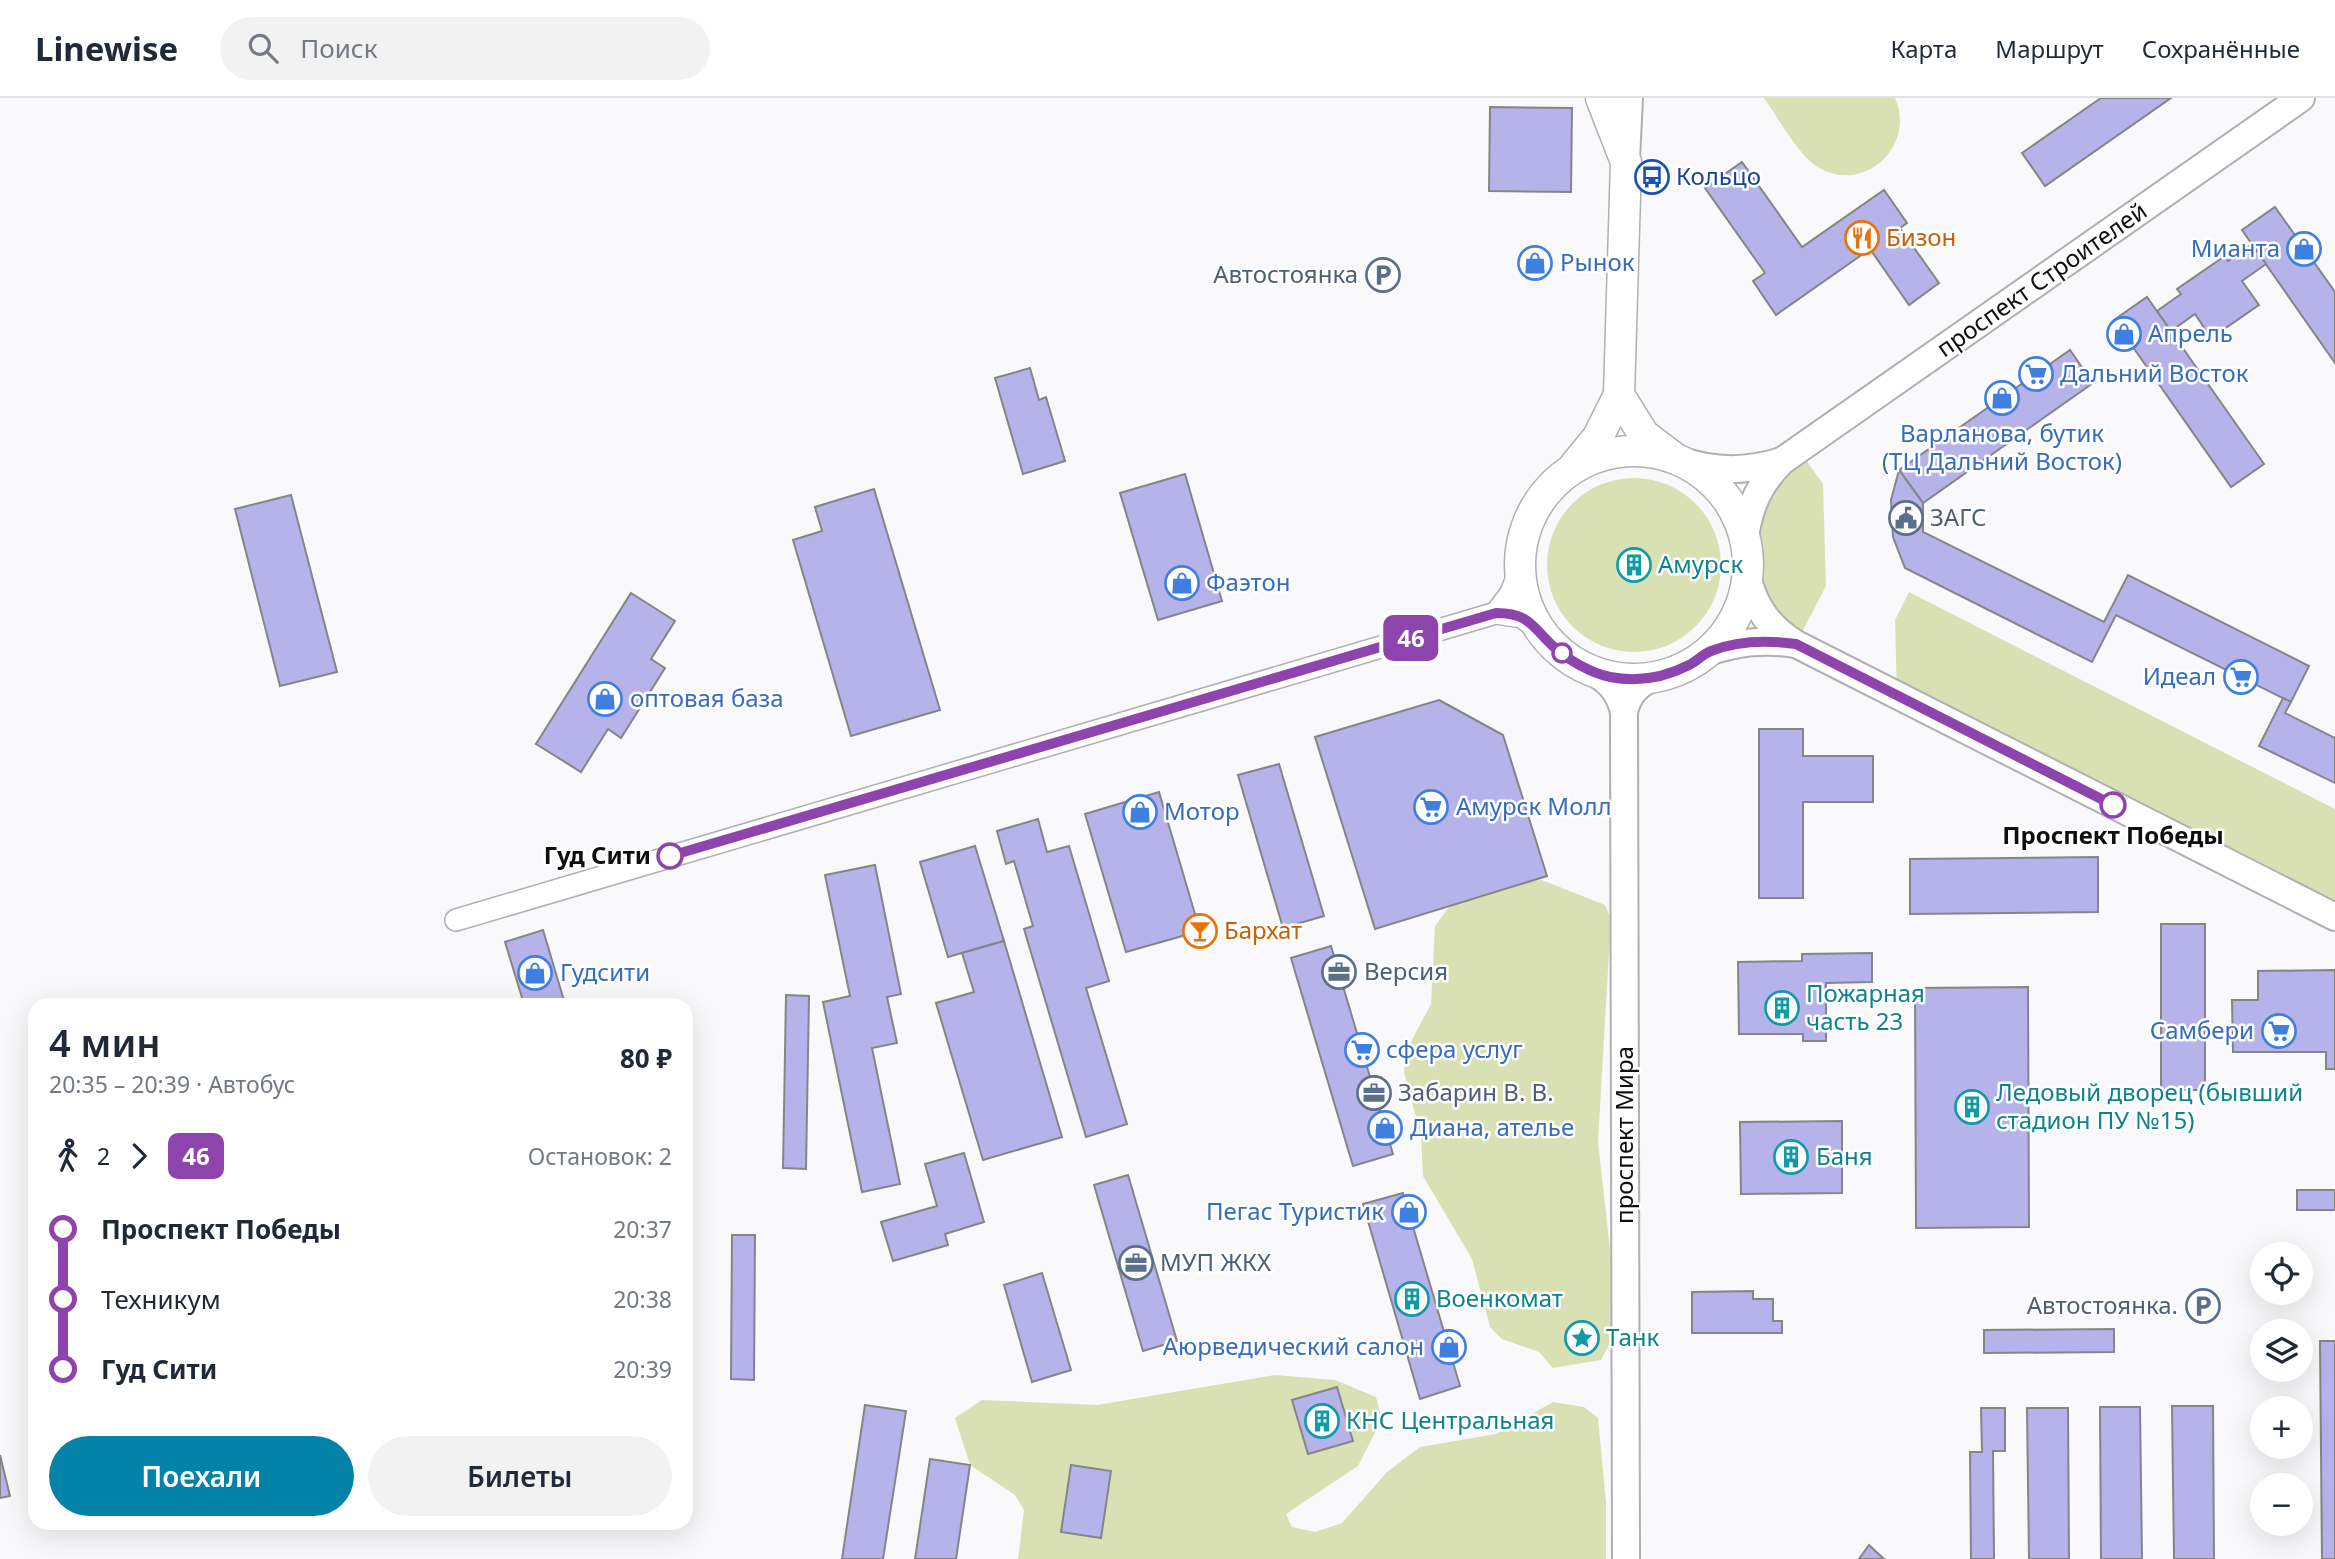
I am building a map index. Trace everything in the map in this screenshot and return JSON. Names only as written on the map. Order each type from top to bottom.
[{"type":"main road","points":[[1601,98],[1626,162],[1619,395],[1598,437],[1574,466],[1545,493],[1533,511],[1520,551],[1520,572],[1522,593],[1530,613],[1540,631],[1554,647],[1589,670],[1630,680],[1672,673],[1691,664],[1723,637],[1735,620],[1743,600],[1748,580],[1748,559],[1745,538],[1728,500],[1698,470],[1666,453],[1644,435],[1619,395]]},
{"type":"main road","points":[[1560,478],[1596,457],[1617,452],[1638,451],[1679,460]]},
{"type":"street","points":[[1626,162],[1629,98]]},
{"type":"street","name":"проспект Строителей","points":[[1783,461],[2301,98]]},
{"type":"street","points":[[1679,460],[1698,466],[1734,470],[1783,461]]},
{"type":"street","points":[[1745,538],[1749,514],[1757,494],[1783,461]]},
{"type":"street","points":[[1496,613],[1511,593],[1520,572]]},
{"type":"street","points":[[1748,580],[1762,615],[1782,635],[1796,644],[2335,917]]},
{"type":"street","points":[[456,920],[1496,613],[1522,617],[1540,631]]},
{"type":"street","points":[[1708,652],[1739,643],[1758,641],[1796,644]]},
{"type":"street","points":[[1589,670],[1609,682],[1622,701],[1624,712]]},
{"type":"street","points":[[1624,712],[1630,695],[1651,678]]},
{"type":"street","name":"проспект Мира","points":[[1624,712],[1626,1559]]},
{"type":"green space","points":[[1764,98],[1895,98],[1900,115],[1899,132],[1893,147],[1883,160],[1870,169],[1855,174],[1838,175],[1821,169],[1805,156]]},
{"type":"green space","points":[[1799,450],[1823,484],[1826,586],[1796,644],[1748,580],[1745,538]]},
{"type":"green space","points":[[1634,478],[1667,485],[1695,504],[1714,532],[1721,565],[1714,598],[1695,626],[1667,645],[1634,652],[1601,645],[1573,626],[1554,598],[1547,565],[1554,532],[1573,504],[1601,485]]},
{"type":"green space","points":[[1909,592],[2335,809],[2335,917],[1897,695],[1895,620]]},
{"type":"green space","points":[[1542,880],[1605,905],[1611,919],[1598,1142],[1616,1302],[1614,1335],[1601,1360],[1553,1368],[1539,1352],[1502,1339],[1490,1327],[1472,1259],[1423,1176],[1421,1137],[1404,1072],[1406,1051],[1431,1004],[1435,926],[1454,900],[1477,886]]},
{"type":"green space","points":[[1275,1375],[1335,1380],[1376,1397],[1382,1419],[1358,1466],[1286,1514],[1292,1527],[1315,1532],[1342,1523],[1387,1472],[1420,1447],[1496,1434],[1553,1402],[1584,1407],[1598,1418],[1606,1502],[1606,1559],[1018,1559],[1024,1510],[1015,1495],[970,1465],[955,1418],[982,1400],[1097,1405]]},
{"type":"building","points":[[2101,98],[2171,98],[2045,186],[2022,153]]},
{"type":"building","points":[[1490,107],[1572,108],[1571,192],[1489,191]]},
{"type":"building","name":"Бизон","points":[[1742,162],[1802,247],[1884,190],[1907,223],[1900,228],[1939,283],[1909,305],[1870,249],[1776,315],[1753,281],[1765,273],[1705,188]]},
{"type":"building","points":[[2275,207],[2335,292],[2335,363],[2242,230]]},
{"type":"building","points":[[2252,244],[2266,264],[2242,281],[2259,305],[2211,338],[2195,314],[2171,331],[2157,311],[2181,294],[2177,289],[2225,256],[2228,261]]},
{"type":"building","points":[[2147,297],[2264,464],[2231,487],[2114,320]]},
{"type":"building","points":[[2070,350],[2093,383],[1923,503],[1899,470]]},
{"type":"building","points":[[1030,368],[1039,400],[1046,397],[1065,461],[1023,474],[995,378]]},
{"type":"building","points":[[1899,470],[1923,503],[1923,532],[2104,622],[2128,575],[2309,666],[2291,702],[2116,615],[2092,662],[1905,568],[1893,537],[1891,500]]},
{"type":"building","points":[[1185,474],[1222,601],[1158,620],[1120,493]]},
{"type":"building","points":[[874,489],[940,710],[851,736],[793,540],[822,531],[815,507]]},
{"type":"building","points":[[291,495],[337,672],[280,686],[235,509]]},
{"type":"building","name":"оптовая база","points":[[631,593],[675,621],[651,659],[665,668],[621,738],[608,729],[581,772],[536,744]]},
{"type":"building","points":[[2283,698],[2291,702],[2285,713],[2335,738],[2335,783],[2259,746]]},
{"type":"building","name":"Амурск Молл","points":[[1439,700],[1503,735],[1547,876],[1375,929],[1315,737]]},
{"type":"building","points":[[1759,729],[1803,729],[1803,756],[1873,756],[1873,802],[1803,802],[1803,898],[1759,898]]},
{"type":"building","points":[[1279,764],[1324,916],[1283,928],[1238,775]]},
{"type":"building","points":[[1159,792],[1200,931],[1126,952],[1085,814]]},
{"type":"building","points":[[1038,819],[1047,852],[1069,846],[1109,981],[1086,988],[1127,1124],[1086,1137],[1024,929],[1033,926],[1014,861],[1006,864],[997,831]]},
{"type":"building","points":[[975,846],[1004,941],[948,957],[920,862]]},
{"type":"building","points":[[2098,857],[2098,912],[1910,914],[1910,859]]},
{"type":"building","points":[[875,865],[901,994],[887,997],[897,1043],[872,1048],[900,1184],[862,1192],[823,1002],[850,996],[825,875]]},
{"type":"building","points":[[2161,924],[2205,924],[2205,1090],[2161,1090]]},
{"type":"building","name":"Гудсити","points":[[543,930],[563,998],[522,998],[505,942]]},
{"type":"building","points":[[1004,941],[1062,1137],[983,1160],[936,1003],[974,992],[962,953]]},
{"type":"building","points":[[1331,946],[1393,1154],[1353,1166],[1291,958]]},
{"type":"building","name":"Пожарная часть 23","points":[[1872,953],[1872,982],[1826,983],[1826,1041],[1803,1041],[1803,1034],[1739,1034],[1738,962],[1802,961],[1802,954]]},
{"type":"building","points":[[2335,970],[2335,1069],[2326,1069],[2326,1052],[2233,1052],[2232,1000],[2258,1000],[2258,971]]},
{"type":"building","name":"Ледовый дворец (бывший cтадион ПУ №15)","points":[[2028,987],[2029,1227],[1916,1228],[1915,988]]},
{"type":"building","points":[[786,995],[809,996],[806,1169],[783,1168]]},
{"type":"building","name":"Баня","points":[[1842,1121],[1842,1193],[1741,1194],[1740,1122]]},
{"type":"building","points":[[964,1153],[984,1222],[945,1234],[948,1245],[893,1261],[881,1222],[937,1206],[925,1164]]},
{"type":"building","name":"МУП ЖКХ","points":[[1128,1175],[1177,1341],[1143,1351],[1094,1185]]},
{"type":"building","points":[[2297,1190],[2335,1190],[2335,1210],[2297,1210]]},
{"type":"building","name":"Военкомат","points":[[1403,1193],[1460,1386],[1420,1399],[1363,1204]]},
{"type":"building","points":[[732,1235],[755,1235],[754,1380],[731,1379]]},
{"type":"building","points":[[1042,1273],[1071,1370],[1032,1382],[1004,1285]]},
{"type":"building","points":[[1753,1291],[1753,1299],[1773,1299],[1773,1321],[1782,1321],[1782,1333],[1692,1333],[1692,1292]]},
{"type":"building","points":[[2114,1329],[2114,1352],[1984,1353],[1984,1330]]},
{"type":"building","points":[[2320,1341],[2335,1341],[2335,1559],[2322,1559]]},
{"type":"building","name":"КНС Центральная","points":[[1337,1387],[1353,1441],[1308,1454],[1292,1400]]},
{"type":"building","points":[[865,1405],[906,1411],[883,1559],[842,1559]]},
{"type":"building","points":[[2172,1406],[2213,1406],[2214,1559],[2174,1559]]},
{"type":"building","points":[[2100,1407],[2140,1407],[2142,1559],[2101,1559]]},
{"type":"building","points":[[1981,1408],[2005,1408],[2005,1451],[1993,1451],[1994,1559],[1971,1559],[1970,1452],[1982,1452]]},
{"type":"building","points":[[2027,1408],[2068,1408],[2069,1559],[2029,1559]]},
{"type":"building","points":[[0,1455],[10,1496],[0,1498]]},
{"type":"building","points":[[930,1459],[970,1465],[956,1559],[915,1559]]},
{"type":"building","points":[[1071,1465],[1111,1471],[1101,1538],[1061,1532]]},
{"type":"building","points":[[1869,1545],[1884,1559],[1859,1559]]},
{"type":"bus line","name":"46","points":[[670,856],[1496,613],[1522,617],[1532,623],[1554,647],[1589,670],[1630,680],[1672,673],[1708,652],[1739,643],[1776,641],[1796,644],[2113,805]]},
{"type":"place","name":"Кольцо","points":[[1652,177]]},
{"type":"place","name":"Бизон","points":[[1862,238]]},
{"type":"place","name":"Мианта","points":[[2304,249]]},
{"type":"place","name":"Рынок","points":[[1535,263]]},
{"type":"place","name":"Автостоянка","points":[[1383,275]]},
{"type":"place","name":"Апрель","points":[[2124,334]]},
{"type":"place","name":"Дальний Восток","points":[[2036,374]]},
{"type":"place","name":"Варланова, бутик (ТЦ Дальний Восток)","points":[[2002,398]]},
{"type":"place","name":"ЗАГС","points":[[1906,518]]},
{"type":"place","name":"Амурск","points":[[1634,565]]},
{"type":"place","name":"Фаэтон","points":[[1182,583]]},
{"type":"place","name":"Идеал","points":[[2241,677]]},
{"type":"place","name":"оптовая база","points":[[605,699]]},
{"type":"place","name":"Проспект Победы","points":[[2113,805]]},
{"type":"place","name":"Амурск Молл","points":[[1431,807]]},
{"type":"place","name":"Мотор","points":[[1140,812]]},
{"type":"place","name":"Гуд Сити","points":[[670,856]]},
{"type":"place","name":"Бархат","points":[[1200,931]]},
{"type":"place","name":"Версия","points":[[1339,972]]},
{"type":"place","name":"Гудсити","points":[[535,973]]},
{"type":"place","name":"Пожарная часть 23","points":[[1782,1008]]},
{"type":"place","name":"Самбери","points":[[2279,1031]]},
{"type":"place","name":"сфера услуг","points":[[1362,1050]]},
{"type":"place","name":"Забарин В. В.","points":[[1374,1093]]},
{"type":"place","name":"Ледовый дворец (бывший cтадион ПУ №15)","points":[[1972,1107]]},
{"type":"place","name":"Диана, ателье","points":[[1385,1128]]},
{"type":"place","name":"Баня","points":[[1791,1157]]},
{"type":"place","name":"Пегас Туристик","points":[[1409,1212]]},
{"type":"place","name":"МУП ЖКХ","points":[[1136,1263]]},
{"type":"place","name":"Военкомат","points":[[1412,1299]]},
{"type":"place","name":"Автостоянка.","points":[[2203,1306]]},
{"type":"place","name":"Танк","points":[[1582,1338]]},
{"type":"place","name":"Аюрведический салон","points":[[1449,1347]]},
{"type":"place","name":"КНС Центральная","points":[[1322,1421]]}]
